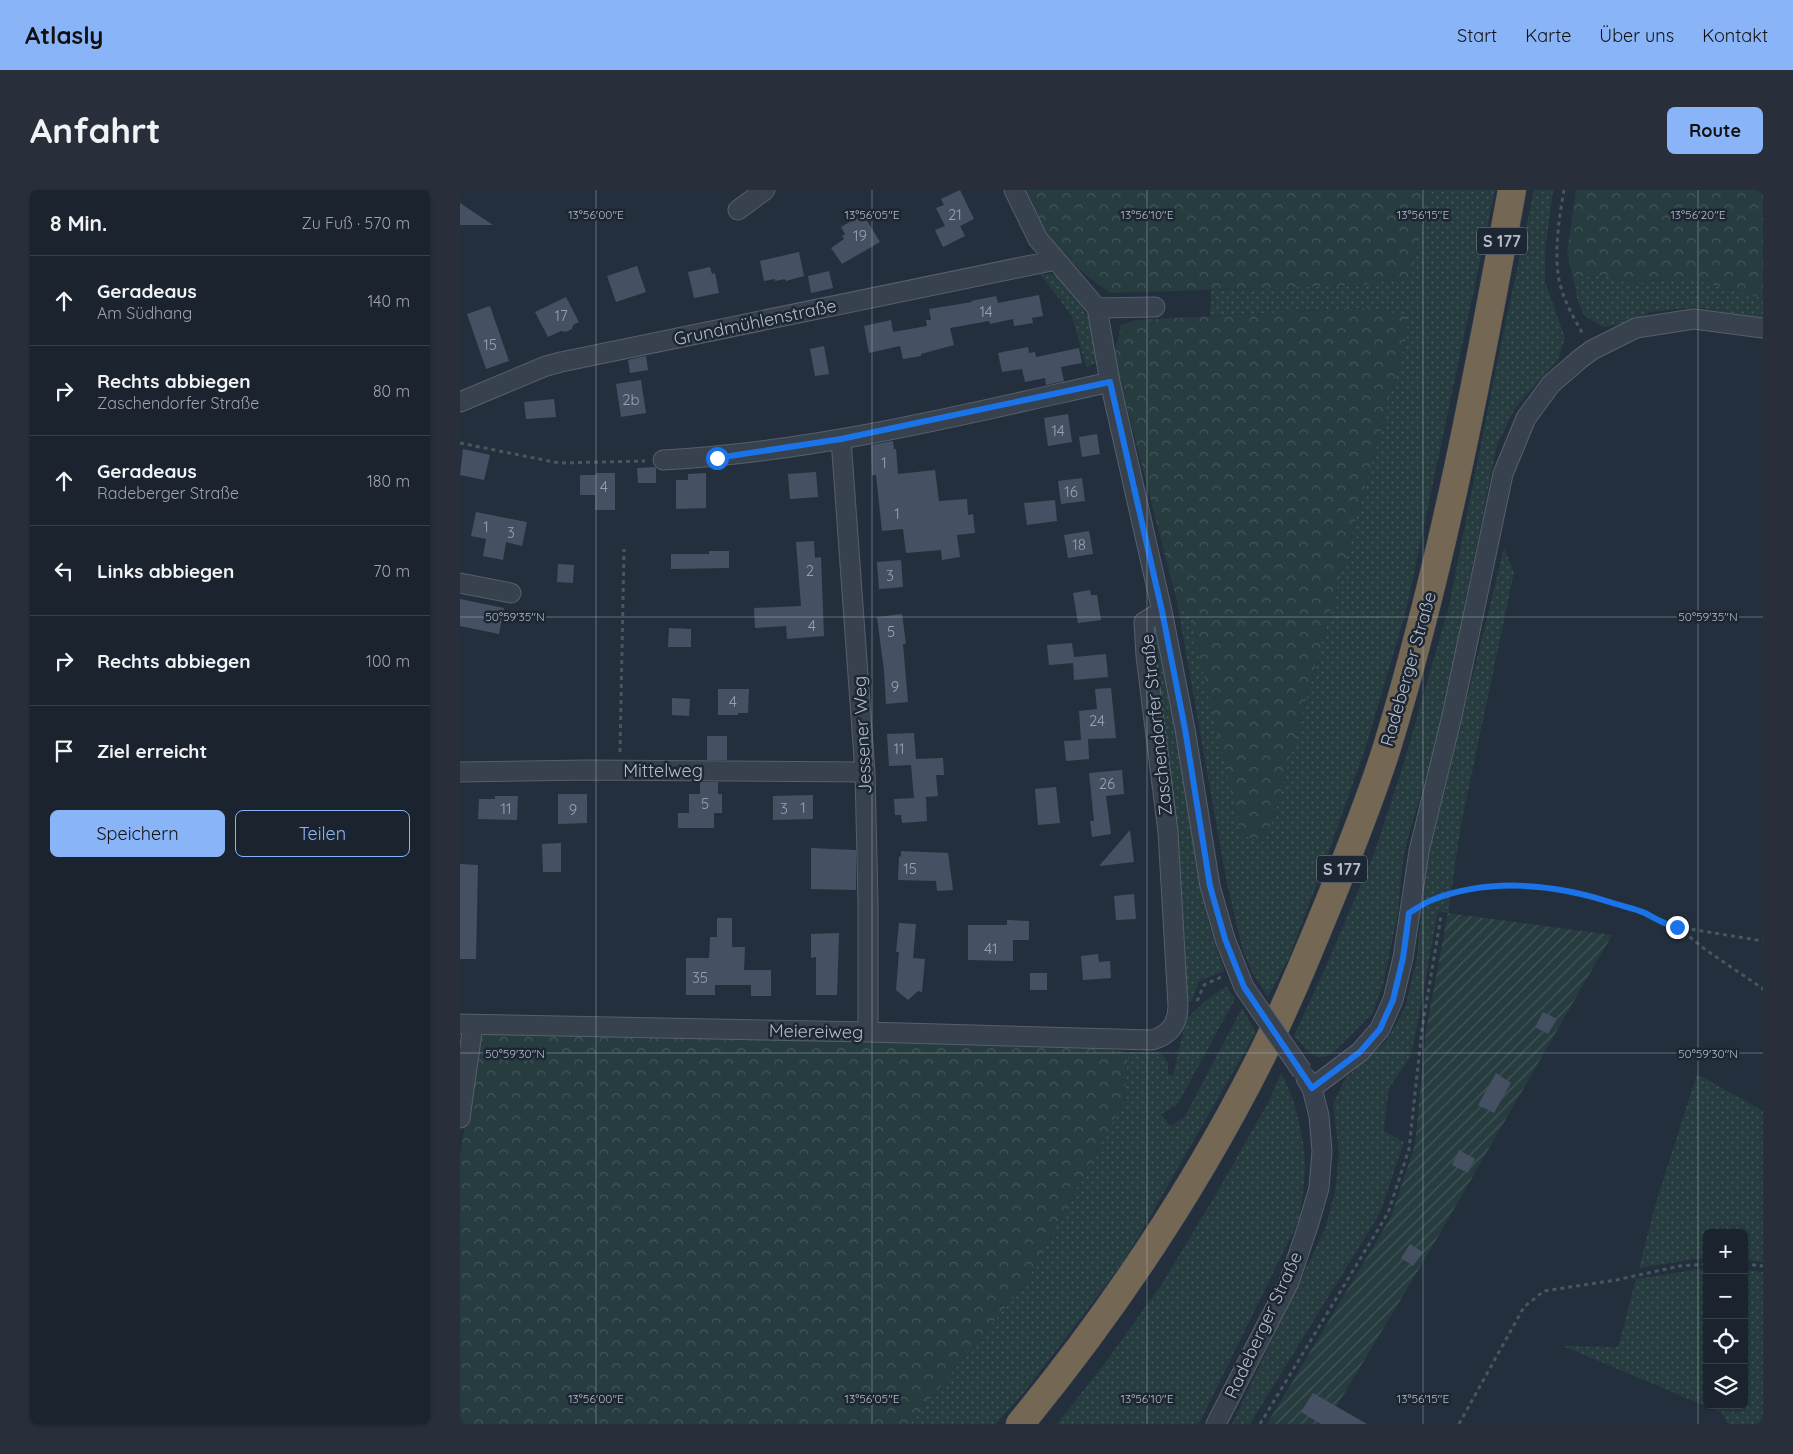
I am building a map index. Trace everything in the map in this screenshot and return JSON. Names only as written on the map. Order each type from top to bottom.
[{"type":"highway","name":"Radeberger Straße","points":[[1020,1424],[1050,1388],[1133,1274],[1191,1185],[1262,1056],[1308,953],[1355,836],[1387,747],[1426,607],[1468,421],[1512,190]]},
{"type":"street","points":[[738,210],[765,190]]},
{"type":"street","points":[[1014,190],[1038,239],[1097,308],[1155,307]]},
{"type":"street","name":"Grundmühlenstraße","points":[[460,402],[546,366],[561,362],[1056,260]]},
{"type":"street","name":"Zaschendorfer Straße","points":[[1097,308],[1110,382],[1162,611],[1144,622],[1146,656],[1168,832],[1178,1006],[1178,1016],[1169,1030]]},
{"type":"street","points":[[1312,1088],[1360,1052],[1380,1029],[1393,1000],[1403,958],[1419,851],[1452,716],[1504,474],[1526,418],[1552,384],[1592,350],[1636,328],[1694,319],[1763,328]]},
{"type":"street","points":[[663,460],[717,458],[841,439],[1110,382]]},
{"type":"street","name":"Jessener Weg","points":[[841,439],[865,772],[868,1032]]},
{"type":"street","points":[[460,583],[512,593]]},
{"type":"street","name":"Radeberger Straße","points":[[1162,611],[1185,729],[1210,886],[1225,939],[1244,987],[1312,1088],[1319,1116],[1322,1151],[1319,1188],[1289,1282],[1216,1424]]},
{"type":"street","name":"Mittelweg","points":[[460,772],[620,770],[865,772]]},
{"type":"street","points":[[460,1118],[466,1024]]},
{"type":"street","name":"Meiereiweg","points":[[466,1024],[1152,1040],[1163,1036],[1169,1030]]},
{"type":"path","points":[[1564,190],[1557,257],[1559,281],[1569,309],[1592,350]]},
{"type":"path","points":[[460,443],[559,464],[663,460]]},
{"type":"path","points":[[620,770],[624,549]]},
{"type":"path","points":[[1409,913],[1430,901],[1463,890],[1509,885],[1549,887],[1595,897],[1646,914],[1665,924],[1763,941]]},
{"type":"path","points":[[1260,1424],[1388,1213],[1409,1149],[1422,1029],[1441,916]]},
{"type":"path","points":[[1677,927],[1763,990]]},
{"type":"path","points":[[1196,1004],[1204,985],[1237,969]]},
{"type":"path","points":[[1459,1424],[1524,1307],[1544,1291],[1616,1280],[1680,1266],[1703,1264]]},
{"type":"path","points":[[1748,1264],[1763,1266]]},
{"type":"green space","points":[[1022,190],[1430,190],[1411,278],[1363,285],[1110,293],[1077,267],[1053,243],[1035,217]]},
{"type":"green space","points":[[1430,190],[1495,190],[1406,611],[1366,746],[1332,843],[1289,958],[1268,997],[1253,974],[1243,951],[1227,884],[1177,602],[1190,617],[1263,842],[1272,823],[1408,332],[1367,308],[1210,316],[1211,290],[1363,285],[1411,278]]},
{"type":"green space","points":[[1534,190],[1553,190],[1545,252],[1545,282],[1565,338],[1558,360],[1514,410],[1497,445],[1465,601],[1444,717],[1407,841],[1402,867],[1398,913],[1383,985],[1372,1014],[1335,1051],[1327,1056],[1318,1057],[1307,1050],[1294,1036],[1375,851],[1405,759],[1449,606],[1497,363]]},
{"type":"green space","points":[[1576,190],[1763,190],[1763,298],[1684,277],[1630,285],[1606,275],[1573,278],[1567,252]]},
{"type":"green space","points":[[1040,274],[1050,274],[1059,277],[1081,305],[1089,320],[1098,363],[1086,367],[1072,316]]},
{"type":"green space","points":[[1606,275],[1630,285],[1684,277],[1763,298],[1763,319],[1695,307],[1650,312],[1626,324],[1602,327],[1584,315],[1578,302],[1573,278]]},
{"type":"green space","points":[[1367,308],[1406,315],[1408,332],[1272,823],[1263,842],[1241,835],[1190,617],[1177,602],[1114,357],[1121,325],[1136,320]]},
{"type":"green space","points":[[1504,548],[1514,572],[1461,825],[1448,913],[1438,911],[1410,1057],[1389,1088],[1384,1131],[1404,1142],[1380,1213],[1250,1424],[1232,1424],[1326,1226],[1335,1192],[1339,1153],[1333,1104],[1345,1079],[1387,1040],[1405,1008],[1417,957],[1427,852],[1436,826]]},
{"type":"green space","points":[[1159,626],[1199,882],[1210,928],[1224,971],[1199,981],[1192,1001],[1185,1002],[1153,628]]},
{"type":"green space","points":[[1448,913],[1612,935],[1432,1247],[1326,1424],[1267,1424],[1391,1217],[1415,1145],[1426,1030]]},
{"type":"green space","points":[[1226,986],[1235,999],[1177,1105],[1161,1114],[1170,1126],[1184,1118],[1242,1008],[1256,1032],[1125,1260],[1026,1390],[996,1424],[910,1424],[1026,1282],[1124,1101],[1128,1052],[1159,1052],[1168,1062],[1168,1074],[1173,1076],[1186,1019],[1205,1001]]},
{"type":"green space","points":[[480,1034],[1109,1044],[1110,1050],[1128,1052],[1124,1101],[1026,1282],[910,1424],[460,1424],[460,1155]]},
{"type":"green space","points":[[1281,1073],[1290,1091],[1296,1111],[1304,1151],[1305,1176],[1300,1218],[1199,1424],[1057,1424],[1105,1363],[1162,1284],[1269,1101]]},
{"type":"green space","points":[[1697,1074],[1763,1111],[1763,1262],[1748,1260],[1748,1229],[1703,1229],[1703,1259],[1639,1268],[1654,1209]]},
{"type":"green space","points":[[1703,1269],[1703,1405],[1563,1346],[1618,1347],[1636,1279]]},
{"type":"green space","points":[[1748,1270],[1763,1272],[1763,1424],[1728,1424],[1722,1413],[1713,1409],[1748,1409]]},
{"type":"building","points":[[960,190],[974,219],[960,226],[965,236],[943,247],[935,230],[945,226],[936,208],[944,205],[941,199]]},
{"type":"building","points":[[460,203],[493,225],[460,225]]},
{"type":"building","points":[[863,214],[880,242],[842,264],[831,248],[844,239],[842,236],[845,234],[841,227]]},
{"type":"building","points":[[799,252],[804,276],[786,281],[785,279],[775,281],[775,279],[764,281],[760,261]]},
{"type":"building","points":[[637,266],[646,292],[616,302],[607,276]]},
{"type":"building","points":[[710,267],[712,274],[715,273],[719,293],[694,298],[688,272]]},
{"type":"building","points":[[829,271],[833,288],[811,293],[808,276]]},
{"type":"building","points":[[1039,295],[1043,316],[1032,318],[1033,323],[1014,326],[1013,319],[990,324],[989,321],[950,328],[954,345],[921,354],[921,356],[903,359],[900,346],[869,353],[864,326],[891,320],[893,332],[927,326],[926,320],[931,320],[929,309],[996,296],[998,303]]},
{"type":"building","points":[[566,297],[579,322],[566,332],[561,331],[548,337],[535,312]]},
{"type":"building","points":[[490,306],[509,361],[486,369],[467,314]]},
{"type":"building","points":[[824,346],[829,374],[815,376],[810,349]]},
{"type":"building","points":[[1028,347],[1029,353],[1035,352],[1036,357],[1079,348],[1082,363],[1061,367],[1064,381],[1046,385],[1045,378],[1025,382],[1022,369],[1002,372],[998,353]]},
{"type":"building","points":[[646,356],[648,370],[630,373],[628,360]]},
{"type":"building","points":[[641,380],[646,413],[621,417],[616,384]]},
{"type":"building","points":[[554,399],[556,417],[526,419],[524,402]]},
{"type":"building","points":[[1068,414],[1072,442],[1048,446],[1044,418]]},
{"type":"building","points":[[1097,434],[1100,454],[1082,457],[1079,437]]},
{"type":"building","points":[[893,441],[894,449],[896,449],[898,474],[935,470],[939,501],[967,499],[968,515],[973,514],[975,533],[957,535],[960,557],[942,560],[941,550],[906,553],[903,529],[882,531],[876,475],[872,475],[871,445]]},
{"type":"building","points":[[463,449],[490,455],[484,480],[460,475]]},
{"type":"building","points":[[637,468],[656,468],[656,483],[638,483]]},
{"type":"building","points":[[816,472],[818,497],[790,499],[788,474]]},
{"type":"building","points":[[596,473],[615,473],[615,510],[595,510],[595,495],[580,495],[580,475],[596,475]]},
{"type":"building","points":[[706,473],[706,508],[676,509],[676,480],[688,480],[688,474]]},
{"type":"building","points":[[1082,478],[1085,501],[1061,504],[1058,481]]},
{"type":"building","points":[[1055,500],[1057,521],[1027,525],[1024,503]]},
{"type":"building","points":[[476,512],[527,522],[522,546],[506,542],[503,560],[483,556],[486,539],[471,536]]},
{"type":"building","points":[[1089,531],[1093,554],[1068,558],[1064,535]]},
{"type":"building","points":[[814,541],[815,558],[821,557],[824,636],[787,639],[786,626],[755,628],[754,608],[801,606],[796,542]]},
{"type":"building","points":[[709,551],[729,551],[729,568],[671,569],[671,554],[709,554]]},
{"type":"building","points":[[901,560],[903,587],[879,589],[877,562]]},
{"type":"building","points":[[558,564],[574,565],[573,583],[557,582]]},
{"type":"building","points":[[1090,590],[1091,595],[1097,595],[1101,620],[1078,623],[1073,593]]},
{"type":"building","points":[[460,599],[504,608],[499,634],[460,626]]},
{"type":"building","points":[[902,614],[906,644],[903,644],[908,702],[886,704],[877,617]]},
{"type":"building","points":[[669,628],[691,629],[691,647],[668,647]]},
{"type":"building","points":[[1072,643],[1074,657],[1106,654],[1108,677],[1074,680],[1073,663],[1049,665],[1047,645]]},
{"type":"building","points":[[1111,688],[1116,738],[1088,739],[1089,759],[1066,761],[1064,741],[1081,740],[1079,711],[1097,709],[1095,689]]},
{"type":"building","points":[[718,689],[749,689],[748,713],[718,715]]},
{"type":"building","points":[[672,698],[690,699],[689,716],[672,715]]},
{"type":"building","points":[[914,733],[916,759],[943,758],[944,775],[936,775],[938,796],[926,797],[927,821],[902,823],[901,815],[895,815],[894,799],[914,798],[911,765],[889,766],[887,734]]},
{"type":"building","points":[[707,736],[727,736],[727,760],[707,760]]},
{"type":"building","points":[[1122,770],[1124,794],[1106,796],[1111,834],[1092,837],[1090,821],[1094,821],[1089,773]]},
{"type":"building","points":[[700,782],[718,782],[718,794],[722,794],[722,813],[714,813],[714,828],[678,828],[678,813],[689,813],[689,794],[700,794]]},
{"type":"building","points":[[1056,787],[1060,823],[1038,825],[1035,789]]},
{"type":"building","points":[[558,794],[587,794],[587,823],[558,824]]},
{"type":"building","points":[[813,795],[813,819],[773,820],[773,796]]},
{"type":"building","points":[[495,796],[518,796],[517,820],[478,819],[479,799],[495,799]]},
{"type":"building","points":[[1130,830],[1134,862],[1099,866]]},
{"type":"building","points":[[561,843],[561,872],[543,872],[542,844]]},
{"type":"building","points":[[811,848],[856,850],[856,890],[811,889]]},
{"type":"building","points":[[901,851],[948,853],[953,890],[937,891],[936,881],[898,880]]},
{"type":"building","points":[[460,864],[478,865],[476,959],[460,959]]},
{"type":"building","points":[[1134,894],[1136,919],[1116,920],[1114,896]]},
{"type":"building","points":[[717,918],[732,918],[732,947],[745,947],[744,970],[771,970],[771,996],[751,996],[751,985],[715,985],[715,995],[686,995],[686,958],[709,958],[710,937],[717,937]]},
{"type":"building","points":[[1007,920],[1029,921],[1029,940],[1013,940],[1013,961],[968,960],[968,925],[1007,925]]},
{"type":"building","points":[[899,923],[916,924],[913,958],[925,959],[922,992],[918,991],[908,1000],[896,990],[899,952],[896,952]]},
{"type":"building","points":[[839,933],[837,995],[816,995],[816,957],[811,958],[811,934]]},
{"type":"building","points":[[1098,954],[1099,962],[1110,961],[1111,978],[1083,980],[1081,956]]},
{"type":"building","points":[[1030,973],[1047,973],[1047,990],[1030,990]]},
{"type":"building","points":[[1543,1012],[1557,1019],[1548,1034],[1535,1027]]},
{"type":"building","points":[[1496,1073],[1511,1083],[1494,1113],[1478,1105]]},
{"type":"building","points":[[1459,1150],[1475,1159],[1468,1173],[1452,1165]]},
{"type":"building","points":[[1410,1244],[1423,1252],[1413,1266],[1401,1258]]},
{"type":"building","points":[[1313,1393],[1367,1424],[1321,1424],[1301,1412]]},
{"type":"route","points":[[717,458],[841,439],[1110,382],[1162,611],[1185,729],[1210,886],[1225,939],[1244,987],[1312,1088],[1360,1052],[1380,1029],[1393,1000],[1403,958],[1409,913],[1430,901],[1463,890],[1509,885],[1549,887],[1595,897],[1646,914],[1665,924],[1677,927]]}]
